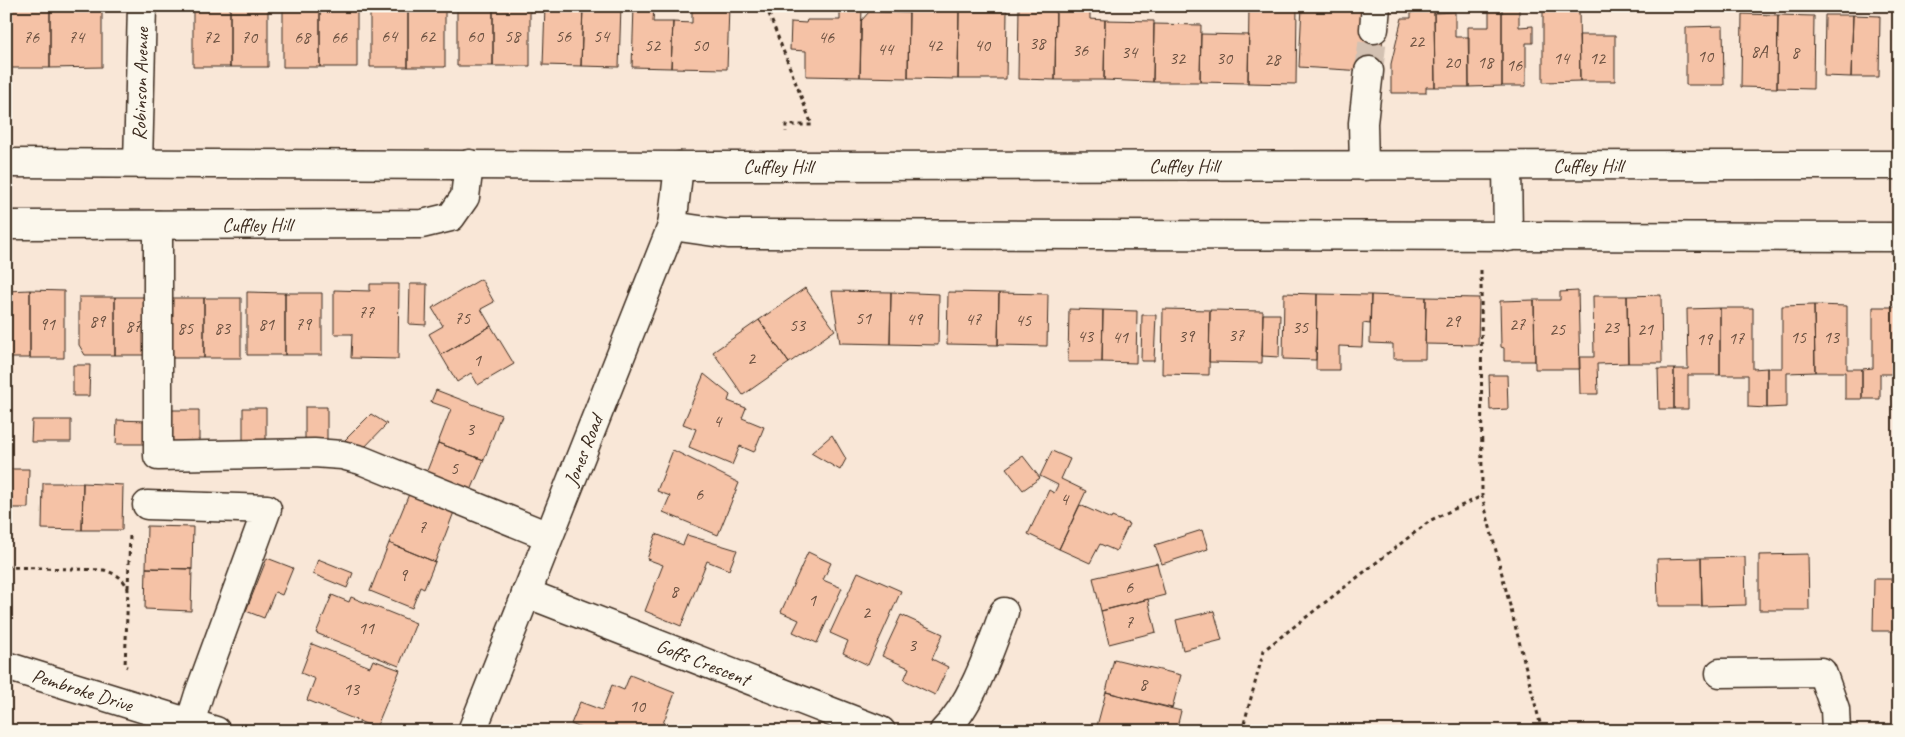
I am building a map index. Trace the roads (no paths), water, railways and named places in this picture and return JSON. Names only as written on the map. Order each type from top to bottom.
[{"type":"street","name":"Robinson Avenue","points":[[138,163],[142,6]]},
{"type":"street","points":[[1364,166],[1363,123],[1369,71]]},
{"type":"street","name":"Cuffley Hill","points":[[6,163],[679,166],[1899,165]]},
{"type":"street","name":"Cuffley Hill","points":[[6,225],[422,224],[452,217],[465,197],[469,164]]},
{"type":"street","name":"Jones Road","points":[[472,731],[672,226],[679,166]]},
{"type":"street","points":[[1507,166],[1508,237]]},
{"type":"street","points":[[158,225],[158,456],[314,453],[342,455],[361,460],[548,536]]},
{"type":"street","points":[[672,226],[738,234],[1899,237]]},
{"type":"street","points":[[147,505],[267,509],[190,723]]},
{"type":"street","name":"Goffs Crescent","points":[[526,593],[881,731]]},
{"type":"street","points":[[944,731],[960,710],[980,673],[1004,612]]},
{"type":"street","name":"Pembroke Drive","points":[[6,666],[216,731]]},
{"type":"street","points":[[1720,673],[1822,672],[1835,709],[1836,731]]},
{"type":"tunnel","points":[[1369,71],[1374,29]]}]
